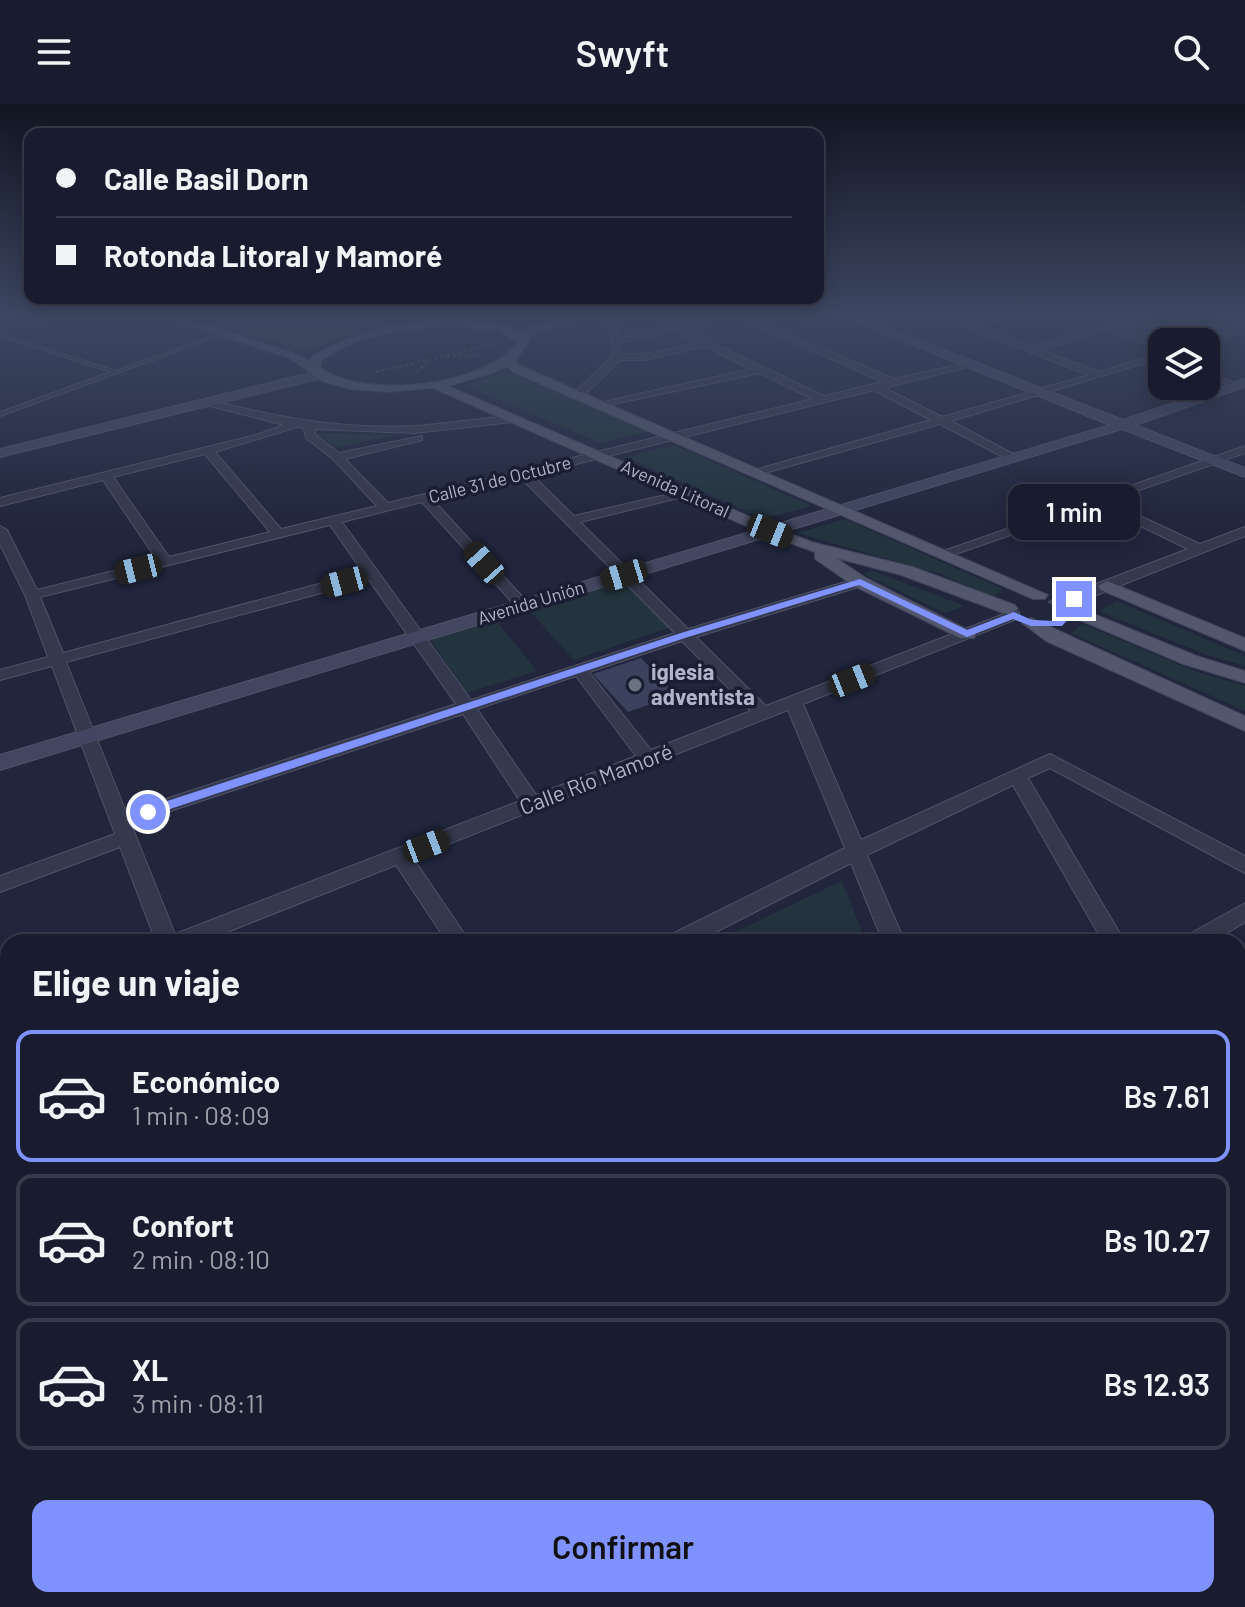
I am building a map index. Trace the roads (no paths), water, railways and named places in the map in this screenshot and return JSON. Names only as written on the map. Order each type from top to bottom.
[{"type":"main road","name":"Avenida Litoral","points":[[441,387],[770,531],[806,545],[907,571],[1018,616],[1053,637],[1245,724]]},
{"type":"main road","points":[[560,387],[1190,660],[1245,677]]},
{"type":"main road","points":[[806,545],[860,582],[967,634]]},
{"type":"main road","points":[[1107,586],[1245,645]]},
{"type":"main road","points":[[1014,597],[1052,601],[1066,616],[1064,621],[1050,625],[1018,616],[1009,600],[1014,597]]},
{"type":"street","points":[[0,453],[259,387]]},
{"type":"street","points":[[578,395],[586,387]]},
{"type":"street","points":[[603,405],[683,387]]},
{"type":"street","points":[[796,387],[826,401]]},
{"type":"street","points":[[1027,387],[1245,473]]},
{"type":"street","points":[[757,471],[1061,387]]},
{"type":"street","name":"Avenida Unión","points":[[0,763],[87,734],[1123,425],[1235,387]]},
{"type":"street","points":[[878,388],[1013,458]]},
{"type":"street","name":"Calle 31 de Octubre","points":[[32,595],[878,388]]},
{"type":"street","points":[[206,402],[259,419],[293,425],[381,431],[513,419]]},
{"type":"street","points":[[0,502],[260,437],[293,425]]},
{"type":"street","points":[[309,427],[310,436],[337,457],[386,508]]},
{"type":"street","points":[[337,457],[422,437],[435,428]]},
{"type":"street","points":[[942,554],[1245,449]]},
{"type":"street","points":[[207,450],[279,535]]},
{"type":"street","points":[[524,474],[764,714]]},
{"type":"street","points":[[106,476],[165,562]]},
{"type":"street","points":[[570,521],[683,493]]},
{"type":"street","points":[[425,498],[523,606]]},
{"type":"street","points":[[1097,500],[1199,549]]},
{"type":"street","points":[[334,521],[424,643],[532,804]]},
{"type":"street","points":[[0,530],[32,595],[164,934]]},
{"type":"street","points":[[1052,601],[1074,599],[1245,531]]},
{"type":"street","points":[[0,573],[19,568]]},
{"type":"street","points":[[0,675],[373,574]]},
{"type":"street","points":[[0,884],[122,830],[468,706],[860,582]]},
{"type":"street","name":"Calle Río Mamoré","points":[[199,934],[1018,616]]},
{"type":"street","points":[[579,670],[648,759]]},
{"type":"street","points":[[794,703],[891,934]]},
{"type":"street","points":[[692,934],[857,851],[1050,760],[1245,865]]},
{"type":"street","points":[[1017,775],[1109,934]]},
{"type":"street","points":[[400,856],[454,934]]},
{"type":"street","points":[[1207,934],[1245,911]]},
{"type":"lane","points":[[0,414],[74,387]]},
{"type":"place","name":"iglesia adventista","points":[[635,685]]}]
